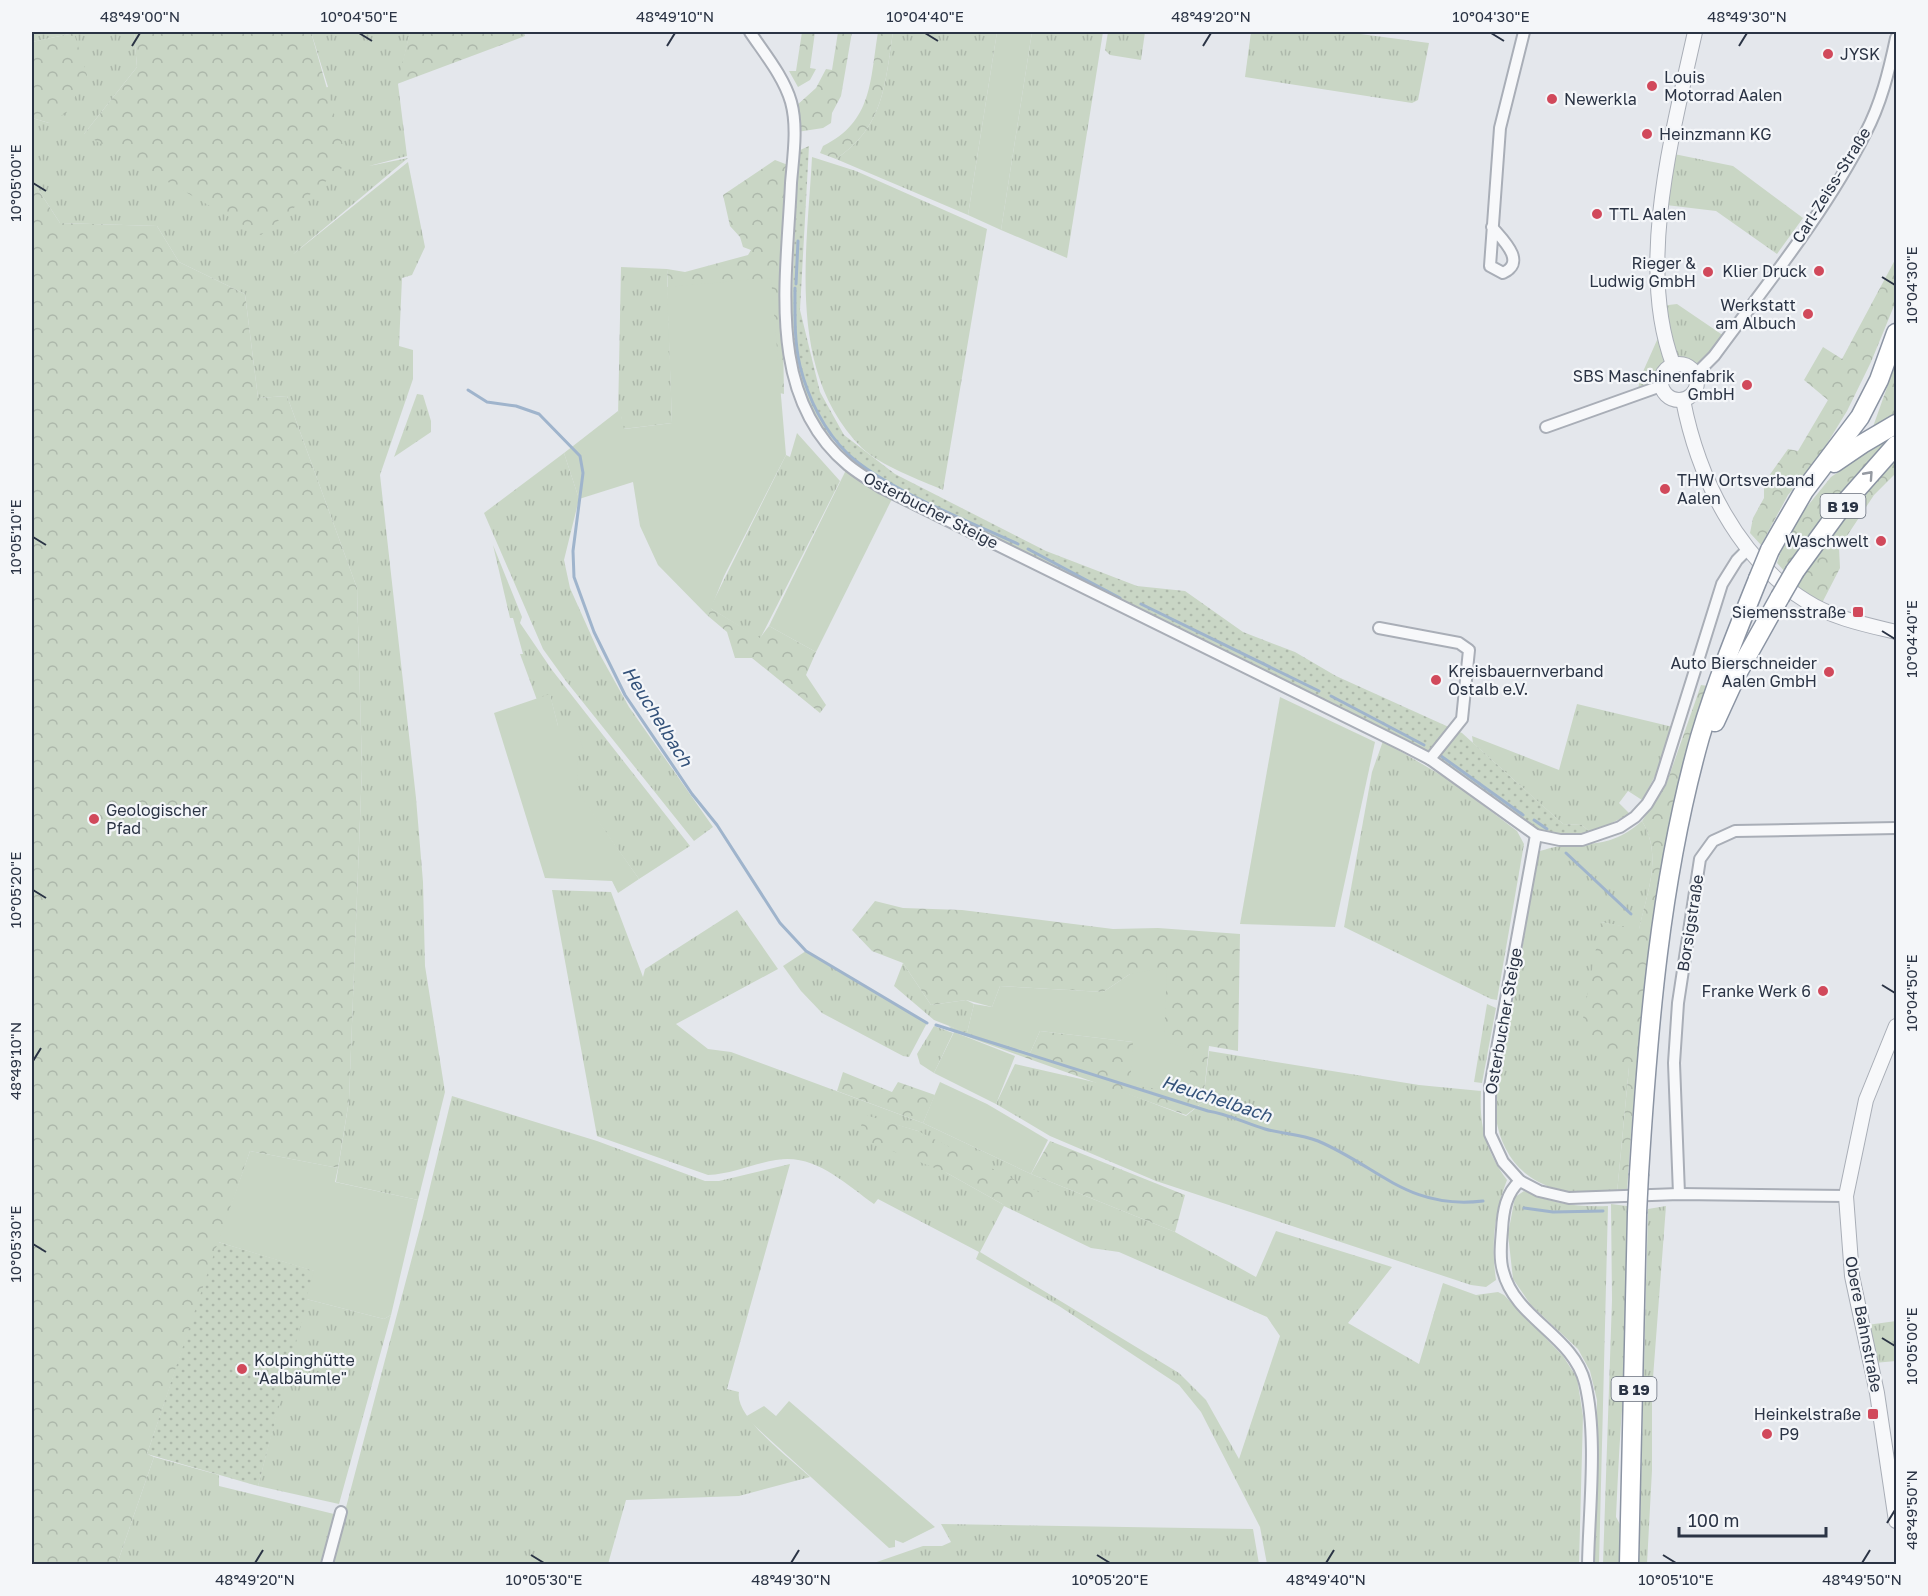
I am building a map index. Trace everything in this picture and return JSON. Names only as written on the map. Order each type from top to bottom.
[{"type":"highway","name":"B 19","points":[[1629,1564],[1639,1174],[1652,998],[1671,873],[1683,812],[1700,739],[1716,686],[1770,550],[1804,490],[1860,417],[1879,380],[1896,333]]},
{"type":"highway","name":"B 19","points":[[1804,490],[1845,455],[1896,424]]},
{"type":"highway","name":"B 19","points":[[1683,812],[1726,696],[1795,571],[1857,488],[1896,445]]},
{"type":"street","name":"Osterbucher Steige","points":[[750,32],[782,82],[791,101],[793,152],[787,271],[788,355],[806,409],[818,431],[833,450],[848,465],[882,488],[1430,759],[1536,835],[1489,1102],[1490,1134],[1503,1162],[1520,1181],[1539,1191],[1569,1198],[1678,1194],[1846,1196]]},
{"type":"street","points":[[1492,227],[1500,128],[1524,32]]},
{"type":"street","points":[[1673,364],[1662,328],[1659,237],[1667,174],[1695,32]]},
{"type":"street","name":"Carl-Zeiss-Straße","points":[[1696,374],[1714,356],[1840,177],[1866,133],[1877,105],[1896,38]]},
{"type":"street","points":[[1673,364],[1687,365],[1696,374],[1696,390],[1683,400],[1669,398],[1661,386],[1663,372],[1673,364]]},
{"type":"street","points":[[1546,427],[1661,386]]},
{"type":"street","points":[[1683,400],[1690,438],[1700,463],[1733,528],[1770,573],[1806,601],[1832,614],[1896,632]]},
{"type":"street","points":[[1536,835],[1560,840],[1582,840],[1603,835],[1635,817],[1647,804],[1669,760],[1722,584],[1737,560],[1748,549]]},
{"type":"street","points":[[1379,628],[1459,643],[1469,650],[1462,719],[1430,759]]},
{"type":"street","name":"Borsigstraße","points":[[1678,1194],[1674,1109],[1677,1013],[1700,859],[1713,841],[1735,831],[1896,828]]},
{"type":"street","name":"Obere Bahnstraße","points":[[1896,1026],[1866,1100],[1846,1196],[1852,1276],[1877,1393],[1896,1521]]},
{"type":"street","points":[[1520,1181],[1512,1188],[1502,1216],[1502,1269],[1507,1285],[1523,1308],[1567,1349],[1579,1365],[1585,1383],[1590,1422],[1588,1564]]},
{"type":"street","points":[[327,1564],[341,1512]]},
{"type":"green space","points":[[32,32],[134,32],[137,67],[84,134],[328,87],[311,32],[410,32],[398,84],[407,156],[369,166],[408,158],[291,256],[408,162],[425,247],[412,275],[402,278],[399,346],[413,350],[413,379],[380,475],[416,798],[423,882],[425,966],[445,1092],[418,1200],[336,1182],[349,1100],[362,768],[357,588],[287,396],[258,398],[245,294],[179,262],[157,226],[60,223],[32,180],[32,118],[49,123],[74,33],[32,42]]},
{"type":"green space","points":[[134,32],[311,32],[348,163],[261,235],[84,134],[137,67]]},
{"type":"green space","points":[[410,32],[524,32],[525,36],[397,84]]},
{"type":"green space","points":[[802,32],[815,32],[810,68],[816,69],[810,80],[798,87],[789,71],[796,71]]},
{"type":"green space","points":[[838,32],[852,32],[841,96],[832,113],[831,123],[823,128],[797,132],[796,106],[816,88],[826,69],[832,70]]},
{"type":"green space","points":[[878,32],[893,32],[884,87],[873,118],[864,133],[836,159],[820,153],[823,146],[852,125],[860,112],[870,83]]},
{"type":"green space","points":[[893,32],[997,32],[968,215],[836,159],[864,133],[880,103]]},
{"type":"green space","points":[[997,32],[1032,32],[1001,230],[968,215]]},
{"type":"green space","points":[[1032,32],[1103,32],[1067,258],[1001,230]]},
{"type":"green space","points":[[1108,32],[1145,32],[1141,60],[1110,55],[1105,50]]},
{"type":"green space","points":[[1251,32],[1345,32],[1429,43],[1418,100],[1412,103],[1245,77]]},
{"type":"green space","points":[[74,33],[87,75],[66,113],[49,123],[32,118],[32,42]]},
{"type":"green space","points":[[809,146],[800,310],[820,392],[844,435],[895,474],[1046,551],[1137,586],[1185,591],[1243,632],[1295,652],[1336,676],[1462,733],[1563,824],[1582,825],[1591,833],[1561,835],[1541,831],[1512,813],[1440,759],[1411,743],[914,497],[854,464],[824,429],[806,398],[793,354],[791,323],[798,151]]},
{"type":"green space","points":[[1674,154],[1733,166],[1803,218],[1777,254],[1716,211],[1666,205]]},
{"type":"green space","points":[[812,157],[856,171],[987,229],[943,490],[890,467],[870,455],[838,418],[821,384],[811,348],[807,310],[807,232]]},
{"type":"green space","points":[[775,160],[788,165],[782,283],[784,394],[672,369],[667,269],[685,272],[748,255],[751,250],[743,247],[740,237],[730,226],[723,195]]},
{"type":"green space","points":[[32,180],[60,223],[157,226],[179,262],[245,294],[258,398],[287,396],[357,588],[362,768],[349,1100],[338,1168],[250,1151],[147,1454],[154,1457],[117,1564],[32,1564]]},
{"type":"green space","points":[[1896,258],[1896,301],[1871,362],[1847,411],[1817,460],[1788,495],[1761,545],[1750,533],[1753,518],[1764,498],[1764,483],[1788,449],[1798,451],[1828,400],[1804,380],[1823,347],[1842,359]]},
{"type":"green space","points":[[621,267],[667,269],[672,423],[623,429],[621,416],[618,417]]},
{"type":"green space","points":[[771,278],[786,455],[724,576],[708,616],[658,565],[640,526],[633,482],[579,499],[564,453],[618,411],[624,429],[672,423],[667,287]]},
{"type":"green space","points":[[1677,304],[1727,338],[1696,374],[1687,365],[1673,364],[1663,372],[1661,386],[1637,393],[1641,376],[1662,329],[1660,306]]},
{"type":"green space","points":[[1896,362],[1896,473],[1874,495],[1839,548],[1840,568],[1822,603],[1803,592],[1777,563],[1784,542],[1801,514],[1831,477],[1863,455]]},
{"type":"green space","points":[[417,394],[423,395],[431,421],[431,432],[394,457]]},
{"type":"green space","points":[[797,433],[840,481],[760,639],[710,608],[786,455],[790,457]]},
{"type":"green space","points":[[564,453],[579,499],[564,560],[570,588],[599,653],[629,707],[713,827],[694,841],[543,649],[484,513]]},
{"type":"green space","points":[[846,470],[892,499],[816,652],[769,626]]},
{"type":"green space","points":[[493,545],[522,617],[520,623],[552,670],[690,846],[639,879],[577,792],[577,756],[558,726],[550,695],[537,700],[520,654],[523,654],[513,618],[510,618]]},
{"type":"green space","points":[[710,608],[760,638],[769,626],[816,652],[806,675],[826,705],[820,713],[752,658],[735,658],[727,632],[708,616]]},
{"type":"green space","points":[[1701,685],[1708,686],[1670,824],[1658,887],[1637,1061],[1627,1192],[1617,1193],[1629,1067],[1579,1040],[1601,922],[1639,929],[1649,888],[1652,861],[1652,847],[1642,821],[1666,785]]},
{"type":"green space","points":[[550,694],[558,726],[576,727],[584,751],[577,757],[578,792],[639,879],[618,893],[612,881],[545,878],[494,713]]},
{"type":"green space","points":[[1280,697],[1375,742],[1335,927],[1240,924]]},
{"type":"green space","points":[[1577,704],[1673,727],[1662,763],[1642,800],[1628,791],[1619,803],[1630,814],[1591,833],[1582,825],[1563,824],[1473,743],[1472,736],[1559,770]]},
{"type":"green space","points":[[1383,741],[1451,781],[1517,831],[1524,844],[1497,1000],[1344,927],[1372,772]]},
{"type":"green space","points":[[1642,821],[1652,847],[1652,861],[1649,888],[1639,930],[1601,922],[1629,1067],[1617,1193],[1558,1189],[1535,1180],[1514,1162],[1500,1134],[1495,1107],[1499,1068],[1510,1019],[1538,852],[1566,845],[1603,842],[1628,832]]},
{"type":"green space","points":[[552,890],[611,892],[643,977],[645,969],[737,910],[778,969],[676,1024],[708,1049],[731,1052],[923,1123],[1031,1174],[1175,1232],[1256,1277],[1276,1231],[1392,1267],[1348,1323],[1419,1364],[1443,1283],[1476,1295],[1498,1292],[1504,1295],[1563,1356],[1577,1378],[1583,1416],[1579,1564],[1267,1564],[1260,1527],[1201,1412],[1179,1385],[1059,1306],[976,1259],[979,1252],[878,1199],[874,1204],[828,1171],[804,1161],[776,1160],[708,1175],[597,1136]],"holes":[[[862,1115],[918,1131],[1004,1205],[947,1173]],[[1004,1206],[1091,1248],[1119,1252],[1267,1317],[1280,1336],[1239,1459],[1206,1400],[1179,1373],[980,1252]]]},
{"type":"green space","points":[[875,901],[903,908],[962,910],[1113,929],[1158,928],[1240,934],[1238,1051],[1209,1046],[1203,1102],[1186,1115],[954,1032],[949,1026],[1030,1053],[1040,1031],[1133,1042],[1164,1041],[1130,974],[1103,992],[1000,986],[992,1007],[966,1000],[931,1005],[903,963],[872,951],[852,930]]},
{"type":"green space","points":[[806,951],[927,1023],[909,1057],[903,1056],[822,1013],[801,991],[783,966]]},
{"type":"green space","points":[[903,963],[931,1005],[966,1000],[974,1004],[967,1033],[934,1020],[894,986]]},
{"type":"green space","points":[[1167,967],[1164,1041],[1194,1050],[1186,1093],[1130,1085],[1133,1042],[1040,1031],[1030,1053],[967,1033],[974,1004],[992,1007],[1000,986],[1103,992],[1130,974]]},
{"type":"green space","points":[[1487,1004],[1496,1008],[1482,1083],[1474,1082]]},
{"type":"green space","points":[[934,1026],[953,1033],[934,1073],[920,1064],[917,1054]]},
{"type":"green space","points":[[954,1032],[1015,1056],[996,1104],[934,1073]]},
{"type":"green space","points":[[1209,1051],[1419,1085],[1481,1091],[1481,1116],[1485,1138],[1507,1180],[1499,1205],[1495,1230],[1496,1280],[1486,1287],[1471,1285],[1156,1181],[1050,1136],[996,1104],[1015,1064],[1103,1084],[1186,1116],[1203,1102]]},
{"type":"green space","points":[[843,1072],[892,1092],[898,1082],[935,1095],[923,1123],[837,1091]]},
{"type":"green space","points":[[940,1082],[987,1104],[1048,1140],[1031,1174],[923,1123]]},
{"type":"green space","points":[[452,1096],[597,1141],[705,1181],[719,1181],[790,1164],[727,1389],[739,1392],[745,1413],[755,1425],[766,1438],[810,1477],[739,1496],[626,1500],[608,1564],[331,1564],[422,1220]]},
{"type":"green space","points":[[862,1114],[918,1131],[1047,1196],[1045,1204],[1004,1205],[947,1173],[870,1142],[861,1130]]},
{"type":"green space","points":[[1050,1141],[1185,1195],[1175,1232],[1031,1174]]},
{"type":"green space","points":[[250,1151],[338,1168],[335,1182],[418,1200],[391,1315],[384,1319],[306,1299],[314,1271],[218,1242]]},
{"type":"green space","points":[[1524,1191],[1565,1204],[1608,1206],[1599,1564],[1594,1564],[1597,1400],[1590,1371],[1578,1349],[1531,1305],[1513,1279],[1508,1234],[1515,1197]]},
{"type":"green space","points":[[1611,1204],[1627,1206],[1626,1344],[1616,1517],[1622,1528],[1620,1564],[1603,1564],[1612,1300]]},
{"type":"green space","points":[[1666,1206],[1652,1391],[1652,1470],[1647,1564],[1639,1564],[1648,1209]]},
{"type":"green space","points":[[218,1242],[315,1271],[258,1486],[147,1454]]},
{"type":"green space","points":[[306,1299],[384,1319],[391,1315],[339,1504],[258,1486]]},
{"type":"green space","points":[[1896,1321],[1896,1361],[1874,1363],[1867,1325]]},
{"type":"green space","points":[[789,1401],[935,1527],[903,1543],[895,1540],[895,1547],[889,1548],[745,1417],[764,1406],[776,1416]]},
{"type":"green space","points":[[154,1457],[219,1475],[219,1486],[334,1514],[335,1524],[324,1564],[117,1564]]},
{"type":"green space","points":[[941,1524],[1253,1529],[1259,1564],[871,1564],[923,1546],[942,1546],[951,1542]]},
{"type":"waterway","points":[[796,284],[798,241]]},
{"type":"waterway","points":[[795,288],[796,337],[803,378],[812,402],[839,445],[864,467],[884,480],[953,515],[1018,544]]},
{"type":"waterway","name":"Heuchelbach","points":[[468,390],[487,402],[516,406],[539,414],[580,456],[583,473],[573,551],[574,577],[594,632],[625,695],[692,794],[717,825],[780,923],[806,951],[927,1023]]},
{"type":"waterway","points":[[1028,549],[1120,598]]},
{"type":"waterway","points":[[1141,604],[1319,691]]},
{"type":"waterway","points":[[1331,696],[1424,745]]},
{"type":"waterway","points":[[1441,756],[1523,815]]},
{"type":"waterway","points":[[1534,820],[1547,829]]},
{"type":"waterway","points":[[1566,853],[1631,914]]},
{"type":"waterway","name":"Heuchelbach","points":[[936,1025],[1230,1116],[1265,1129],[1318,1141],[1414,1193],[1457,1202],[1483,1201]]},
{"type":"waterway","name":"Heuchelbach","points":[[1524,1208],[1553,1212],[1603,1211]]},
{"type":"place","name":"JYSK","points":[[1828,54]]},
{"type":"place","name":"Louis Motorrad Aalen","points":[[1652,86]]},
{"type":"place","name":"Newerkla","points":[[1552,99]]},
{"type":"place","name":"Heinzmann KG","points":[[1647,134]]},
{"type":"place","name":"TTL Aalen","points":[[1597,214]]},
{"type":"place","name":"Klier Druck","points":[[1819,271]]},
{"type":"place","name":"Rieger & Ludwig GmbH","points":[[1708,272]]},
{"type":"place","name":"Werkstatt am Albuch","points":[[1808,314]]},
{"type":"place","name":"SBS Maschinenfabrik GmbH","points":[[1747,385]]},
{"type":"place","name":"THW Ortsverband Aalen","points":[[1665,489]]},
{"type":"place","name":"Waschwelt","points":[[1881,541]]},
{"type":"place","name":"Siemensstraße","points":[[1858,612]]},
{"type":"place","name":"Auto Bierschneider Aalen GmbH","points":[[1829,672]]},
{"type":"place","name":"Kreisbauernverband Ostalb e.V.","points":[[1436,680]]},
{"type":"place","name":"Geologischer Pfad","points":[[94,819]]},
{"type":"place","name":"Franke Werk 6","points":[[1823,991]]},
{"type":"place","name":"Kolpinghütte \"Aalbäumle\"","points":[[242,1369]]},
{"type":"place","name":"Heinkelstraße","points":[[1873,1414]]},
{"type":"place","name":"P9","points":[[1767,1434]]}]
